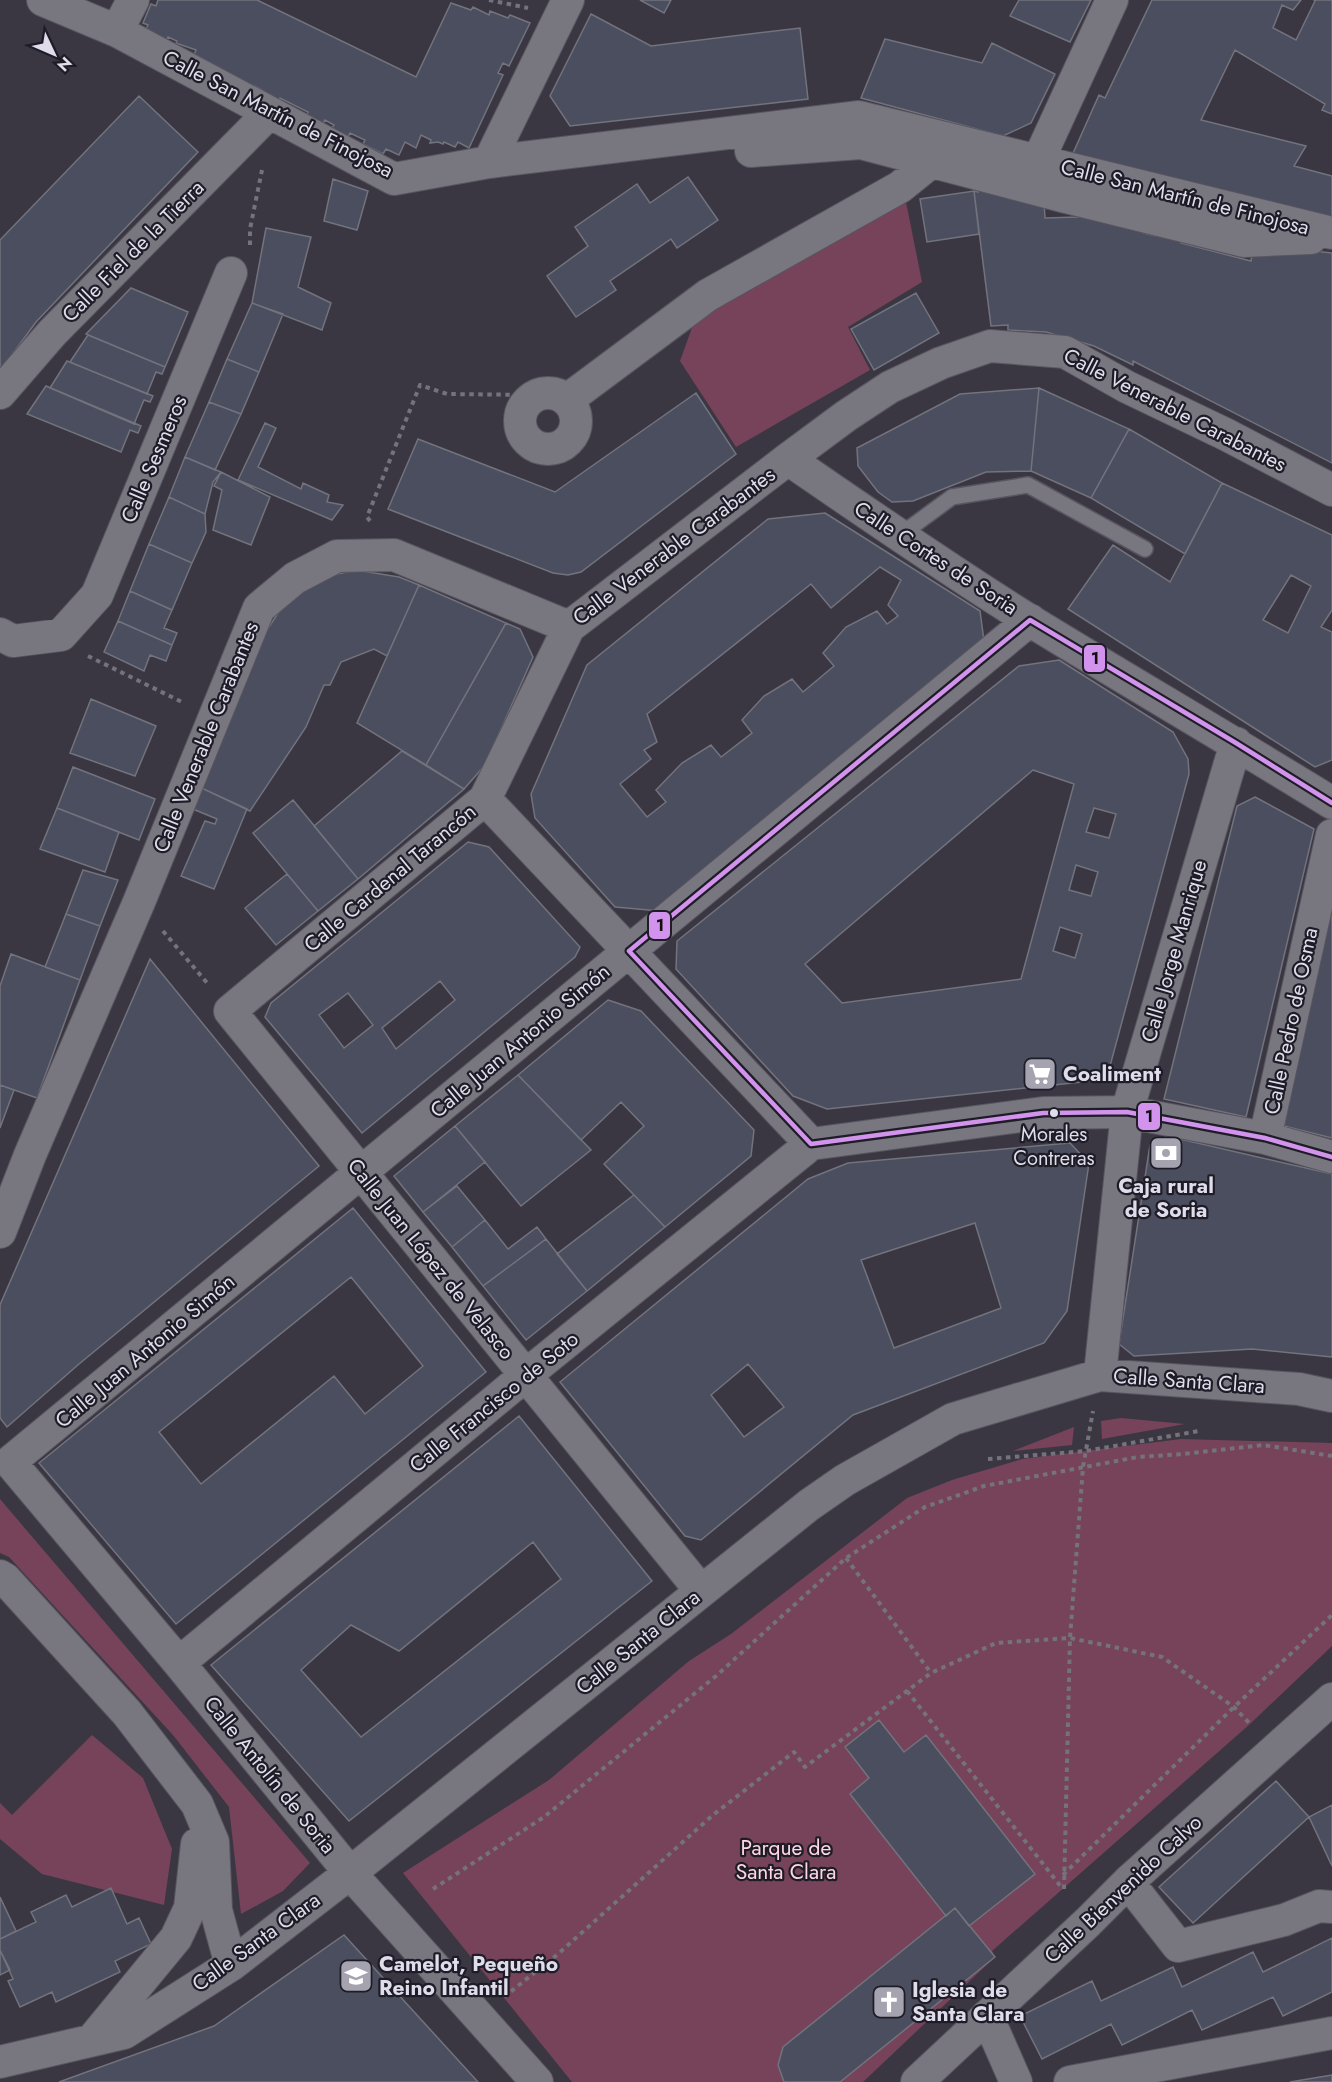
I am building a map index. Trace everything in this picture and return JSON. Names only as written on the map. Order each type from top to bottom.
[{"type":"street","name":"Calle San Martín de Finojosa","points":[[43,0],[117,31],[394,178],[489,162],[859,117],[1332,235]]},
{"type":"street","points":[[117,31],[133,0]]},
{"type":"street","points":[[489,162],[568,0]]},
{"type":"street","points":[[1038,161],[1112,0]]},
{"type":"street","name":"Calle Fiel de la Tierra","points":[[0,393],[52,333],[269,113]]},
{"type":"street","name":"Calle San Martín de Finojosa","points":[[665,141],[711,154],[861,143],[1244,241],[1332,235]]},
{"type":"street","name":"Calle San Martín de Finojosa","points":[[1038,161],[1066,197]]},
{"type":"street","points":[[567,400],[708,295],[900,187],[932,162]]},
{"type":"street","name":"Calle Sesmeros","points":[[0,634],[13,641],[61,635],[98,595],[231,273]]},
{"type":"street","name":"Calle Venerable Carabantes","points":[[0,1232],[30,1155],[139,902],[259,608],[295,578],[337,556],[394,555],[569,627],[846,416],[890,387],[940,363],[990,346],[1065,351],[1128,387],[1332,490]]},
{"type":"street","points":[[552,393],[567,400],[573,407],[576,416],[573,435],[566,442],[549,449],[531,443],[524,436],[520,417],[528,401],[536,395],[552,393]]},
{"type":"street","name":"Calle Cortes de Soria","points":[[788,459],[899,536],[1030,620],[1332,803]]},
{"type":"street","name":"Calle Juan Antonio Simón","points":[[10,1462],[1030,620]]},
{"type":"street","name":"Calle Cardenal Tarancón","points":[[230,1011],[485,800],[569,627]]},
{"type":"street","name":"Calle Jorge Manrique","points":[[1100,1375],[1127,1112],[1236,743]]},
{"type":"street","points":[[485,800],[811,1144],[1043,1113],[1127,1112],[1265,1138],[1332,1156]]},
{"type":"street","name":"Calle Pedro de Osma","points":[[1265,1138],[1332,834]]},
{"type":"street","name":"Calle Juan López de Velasco","points":[[230,1011],[701,1592]]},
{"type":"street","name":"Calle Francisco de Soto","points":[[179,1663],[526,1375],[811,1144]]},
{"type":"street","name":"Calle Santa Clara","points":[[0,2062],[124,2033],[231,1965],[350,1873],[809,1505],[844,1480],[953,1419],[1100,1375],[1299,1389],[1332,1396]]},
{"type":"street","name":"Calle Antolín de Soria","points":[[10,1462],[179,1663],[350,1873],[537,2082]]},
{"type":"street","points":[[0,1576],[127,1713],[197,1804],[213,1842],[216,1910],[231,1965]]},
{"type":"street","name":"Calle Bienvenido Calvo","points":[[917,2082],[1128,1882],[1332,1699]]},
{"type":"street","points":[[92,2040],[134,1988],[152,1970],[176,1938],[190,1908],[196,1861],[197,1804]]},
{"type":"street","points":[[1128,1882],[1178,1946],[1284,1920],[1318,1906],[1332,1907]]},
{"type":"street","points":[[987,2016],[1016,2082]]},
{"type":"street","points":[[1070,2082],[1332,2033]]},
{"type":"lane","points":[[899,536],[952,496],[1028,484],[1144,549]]},
{"type":"path","points":[[250,229],[261,174]]},
{"type":"path","points":[[368,518],[420,385],[447,394],[536,395]]},
{"type":"path","points":[[92,659],[192,707]]},
{"type":"path","points":[[139,902],[230,1011]]},
{"type":"path","points":[[988,1459],[1086,1451],[1199,1431]]},
{"type":"path","points":[[433,1889],[544,1817],[716,1676],[846,1558],[925,1507],[984,1486],[1138,1457],[1263,1445],[1332,1456]]},
{"type":"path","points":[[1064,1889],[1070,1638],[1086,1451]]},
{"type":"path","points":[[846,1558],[931,1674]]},
{"type":"path","points":[[1064,1875],[1234,1707],[1332,1615]]},
{"type":"path","points":[[475,2011],[502,1998],[558,1954],[713,1815],[794,1752],[805,1767],[931,1674],[996,1643],[1070,1638],[1162,1657],[1234,1707],[1277,1748]]},
{"type":"path","points":[[907,1691],[1088,1922]]},
{"type":"green space","points":[[906,202],[922,282],[848,327],[870,370],[736,447],[680,361],[693,325],[720,304]]},
{"type":"green space","points":[[1121,1418],[1185,1424],[1102,1439],[1101,1421]]},
{"type":"green space","points":[[1074,1427],[1072,1445],[1013,1451]]},
{"type":"green space","name":"Parque de Santa Clara","points":[[1181,1439],[1332,1443],[1332,1646],[1250,1724],[992,1951],[995,1957],[863,2082],[572,2082],[403,1873],[549,1780],[689,1661],[731,1634],[907,1498],[952,1480],[1022,1459]]},
{"type":"green space","points":[[0,1499],[310,1863],[283,1891],[241,1914],[229,1807],[173,1735],[9,1557],[0,1553]]},
{"type":"green space","points":[[92,1735],[143,1778],[172,1849],[164,1905],[42,1874],[0,1839],[0,1803],[12,1815]]},
{"type":"building","points":[[158,0],[257,0],[416,77],[451,3],[471,10],[473,7],[489,15],[490,11],[508,18],[510,15],[530,23],[509,66],[503,63],[498,73],[503,75],[469,148],[458,142],[455,147],[444,142],[443,144],[430,143],[431,140],[421,135],[416,148],[405,142],[399,155],[386,149],[383,154],[363,144],[365,140],[350,133],[348,137],[331,129],[334,125],[325,120],[322,125],[306,117],[308,112],[280,98],[278,103],[262,96],[264,91],[255,86],[253,91],[192,60],[196,50],[176,43],[177,41],[168,37],[166,41],[145,31],[148,25],[143,23],[151,4],[156,6]]},
{"type":"building","points":[[640,0],[671,0],[664,13]]},
{"type":"building","points":[[1019,0],[1091,0],[1070,42],[1010,16]]},
{"type":"building","points":[[1152,0],[1301,0],[1293,10],[1282,5],[1273,28],[1296,40],[1314,0],[1332,0],[1332,114],[1322,110],[1325,104],[1235,50],[1201,120],[1306,146],[1294,166],[1332,176],[1332,226],[1070,160],[1099,95],[1105,98]]},
{"type":"building","points":[[591,14],[651,46],[800,28],[808,99],[570,126],[550,96]]},
{"type":"building","points":[[885,39],[982,63],[992,43],[1055,74],[1031,123],[1003,136],[861,98]]},
{"type":"building","points":[[139,96],[198,152],[36,322],[0,371],[0,240]]},
{"type":"building","points":[[688,177],[718,220],[677,248],[671,239],[610,281],[616,290],[576,317],[547,276],[588,246],[575,227],[637,184],[650,203]]},
{"type":"building","points":[[333,179],[368,191],[357,230],[324,221]]},
{"type":"building","points":[[977,187],[1044,203],[1045,218],[1078,217],[1078,212],[1143,229],[1143,233],[1155,236],[1157,232],[1182,238],[1181,243],[1251,261],[1253,244],[1332,253],[1332,463],[1133,361],[1133,365],[1094,346],[1046,332],[1008,330],[1008,325],[991,326],[974,191],[978,192]]},
{"type":"building","points":[[974,191],[979,234],[927,242],[920,199]]},
{"type":"building","points":[[266,228],[311,237],[298,287],[331,303],[322,330],[252,303]]},
{"type":"building","points":[[131,288],[188,312],[165,367],[86,334]]},
{"type":"building","points":[[916,293],[939,333],[874,370],[851,329]]},
{"type":"building","points":[[252,303],[283,314],[259,372],[227,359]]},
{"type":"building","points":[[88,335],[165,367],[162,374],[156,372],[147,394],[70,362]]},
{"type":"building","points":[[227,359],[259,372],[241,414],[209,402]]},
{"type":"building","points":[[67,361],[153,396],[150,402],[144,400],[134,424],[50,388]]},
{"type":"building","points":[[46,386],[141,426],[138,433],[130,430],[121,452],[27,414]]},
{"type":"building","points":[[1039,388],[1031,471],[986,472],[913,501],[892,502],[878,492],[858,466],[857,448],[960,394]]},
{"type":"building","points":[[1039,388],[1129,429],[1091,498],[1031,471]]},
{"type":"building","points":[[696,393],[736,454],[581,572],[568,575],[553,573],[388,509],[418,439],[555,492]]},
{"type":"building","points":[[209,402],[241,414],[215,470],[185,457]]},
{"type":"building","points":[[265,423],[276,428],[258,467],[301,489],[303,483],[329,495],[327,502],[343,505],[332,520],[238,480]]},
{"type":"building","points":[[1129,429],[1222,483],[1185,554],[1091,498]]},
{"type":"building","points":[[185,457],[221,472],[213,482],[205,514],[169,497]]},
{"type":"building","points":[[221,472],[270,497],[251,545],[213,530],[222,490],[214,486]]},
{"type":"building","points":[[1222,483],[1332,535],[1332,610],[1321,627],[1332,632],[1332,760],[1315,767],[1068,609],[1113,545],[1170,582]],"holes":[[[1291,575],[1311,586],[1288,633],[1263,620]]]},
{"type":"building","points":[[169,497],[205,514],[206,532],[192,563],[149,544]]},
{"type":"building","points":[[825,513],[980,611],[984,641],[660,911],[615,907],[535,818],[531,794],[587,665],[768,519]],"holes":[[[880,567],[901,580],[888,605],[898,616],[887,624],[877,611],[846,627],[823,653],[834,666],[803,692],[792,679],[764,696],[742,720],[752,733],[721,757],[711,745],[682,763],[656,790],[666,802],[647,817],[620,784],[651,759],[644,750],[657,742],[647,714],[811,584],[831,608]]]},
{"type":"building","points":[[149,544],[192,563],[172,610],[130,591]]},
{"type":"building","points":[[356,570],[399,577],[419,585],[387,656],[374,649],[341,662],[330,685],[324,685],[306,727],[250,811],[197,786],[260,641],[278,613],[295,596],[333,575]]},
{"type":"building","points":[[419,585],[506,623],[426,765],[357,723]]},
{"type":"building","points":[[130,591],[172,610],[164,628],[177,633],[172,645],[118,621]]},
{"type":"building","points":[[118,621],[172,645],[166,661],[150,655],[144,671],[104,652]]},
{"type":"building","points":[[506,623],[520,629],[533,657],[485,765],[464,789],[426,765]]},
{"type":"building","points":[[1059,660],[1173,732],[1188,759],[1189,774],[1110,1066],[1091,1081],[827,1109],[793,1096],[676,969],[677,941],[1019,666]],"holes":[[[1033,770],[1074,784],[1021,979],[842,1003],[805,964]],[[1094,808],[1116,814],[1109,838],[1086,832]],[[1076,865],[1098,872],[1091,896],[1069,890]],[[1060,927],[1082,934],[1075,958],[1053,951]]]},
{"type":"building","points":[[91,699],[156,726],[135,776],[70,753]]},
{"type":"building","points":[[402,751],[464,789],[358,879],[314,826]]},
{"type":"building","points":[[73,767],[155,799],[139,840],[57,808]]},
{"type":"building","points":[[197,786],[247,809],[214,889],[181,876],[205,821],[215,824],[217,819],[188,807]]},
{"type":"building","points":[[1255,797],[1314,829],[1246,1117],[1164,1099],[1237,806]]},
{"type":"building","points":[[293,800],[358,879],[318,911],[253,833]]},
{"type":"building","points":[[57,808],[119,832],[105,872],[40,849]]},
{"type":"building","points":[[468,842],[489,847],[580,947],[575,957],[362,1133],[265,1017],[271,1003]],"holes":[[[440,981],[455,1000],[396,1049],[382,1028]],[[348,993],[373,1025],[344,1048],[319,1015]]]},
{"type":"building","points":[[83,870],[118,880],[100,926],[66,914]]},
{"type":"building","points":[[287,874],[318,911],[276,945],[245,908]]},
{"type":"building","points":[[1332,897],[1332,1138],[1284,1126]]},
{"type":"building","points":[[66,914],[100,926],[80,980],[45,967]]},
{"type":"building","points":[[11,954],[80,980],[37,1098],[0,1085],[0,986]]},
{"type":"building","points":[[150,959],[319,1166],[79,1364],[7,1427],[0,1418],[0,1305]]},
{"type":"building","points":[[608,1000],[641,1011],[754,1130],[751,1156],[665,1227],[604,1164],[644,1126],[621,1102],[581,1140],[518,1075]]},
{"type":"building","points":[[518,1075],[591,1150],[521,1206],[455,1126]]},
{"type":"building","points":[[0,1085],[14,1090],[0,1128]]},
{"type":"building","points":[[455,1126],[485,1162],[423,1212],[394,1176]]},
{"type":"building","points":[[1167,1136],[1332,1174],[1332,1357],[1252,1349],[1134,1356],[1119,1344],[1150,1145]]},
{"type":"building","points":[[1070,1143],[1089,1163],[1067,1311],[1044,1343],[853,1415],[701,1540],[685,1536],[560,1382],[808,1179],[848,1163]],"holes":[[[975,1223],[1001,1308],[894,1348],[861,1260]],[[748,1364],[784,1407],[744,1437],[711,1395]]]},
{"type":"building","points":[[457,1186],[485,1220],[452,1247],[423,1212]]},
{"type":"building","points":[[634,1195],[665,1227],[587,1291],[557,1254]]},
{"type":"building","points":[[353,1208],[486,1372],[176,1624],[39,1463]],"holes":[[[351,1277],[423,1366],[365,1414],[334,1376],[201,1484],[159,1432]]]},
{"type":"building","points":[[485,1220],[508,1249],[537,1227],[546,1239],[483,1286],[452,1247]]},
{"type":"building","points":[[546,1239],[587,1291],[526,1340],[483,1286]]},
{"type":"building","points":[[519,1416],[652,1581],[349,1821],[211,1665]],"holes":[[[533,1542],[561,1579],[361,1737],[301,1670],[351,1625],[399,1651]]]},
{"type":"building","points":[[879,1720],[904,1752],[926,1735],[1035,1874],[969,1926],[955,1908],[946,1916],[850,1794],[869,1778],[845,1747]]},
{"type":"building","points":[[1276,1781],[1309,1817],[1193,1923],[1159,1887]]},
{"type":"building","points":[[1332,1805],[1332,1866],[1309,1817]]},
{"type":"building","points":[[111,1888],[127,1924],[139,1918],[151,1944],[115,1961],[120,1972],[56,2002],[52,1992],[20,2007],[8,1981],[13,1979],[0,1950],[0,1939],[36,1922],[31,1912],[66,1895],[72,1907]]},
{"type":"building","points":[[0,1897],[16,1931],[0,1939]]},
{"type":"building","name":"Iglesia de Santa Clara","points":[[955,1908],[995,1957],[840,2082],[784,2082],[778,2065],[783,2047]]},
{"type":"building","points":[[344,1935],[478,2082],[59,2082],[214,2026]]},
{"type":"building","points":[[1332,1938],[1332,1992],[1283,2016],[1273,1997],[1202,2030],[1192,2010],[1122,2045],[1111,2024],[1042,2059],[1020,2016],[1092,1981],[1101,2001],[1173,1967],[1182,1987],[1253,1952],[1263,1972]]},
{"type":"building","points":[[0,1950],[10,1970],[0,1975]]},
{"type":"building","points":[[1332,2075],[1332,2082],[1290,2082]]},
{"type":"transit line","name":"1","points":[[1332,803],[1030,620],[629,951],[811,1144],[1043,1113],[1127,1112],[1265,1138],[1332,1157]]},
{"type":"place","name":"Coaliment","points":[[1040,1074]]},
{"type":"place","name":"Morales Contreras","points":[[1054,1113]]},
{"type":"place","name":"Caja rural de Soria","points":[[1166,1153]]},
{"type":"place","name":"Camelot, Pequeño Reino Infantil","points":[[356,1976]]},
{"type":"place","name":"Iglesia de Santa Clara","points":[[889,2002]]}]
